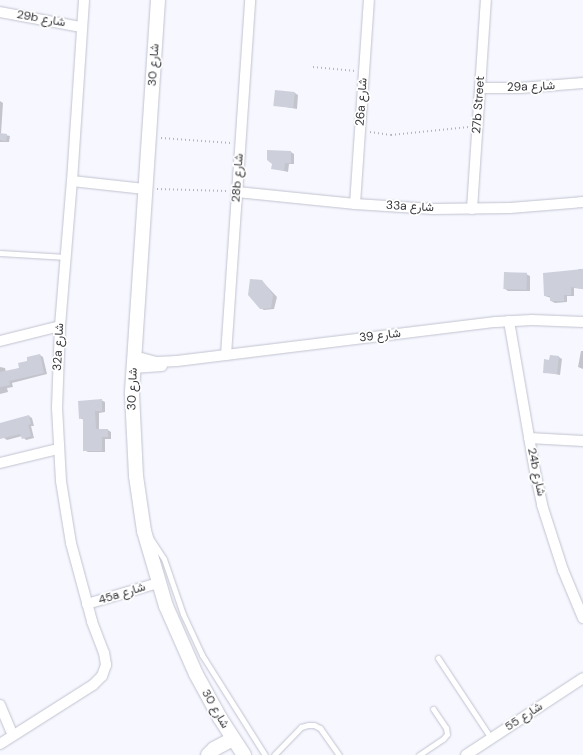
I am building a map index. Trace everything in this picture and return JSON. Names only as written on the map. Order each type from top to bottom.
[{"type":"street","name":"32a شارع","points":[[13,735],[98,681],[104,670],[106,659],[76,566],[65,512],[58,449],[57,368],[72,181],[81,26],[84,0]]},
{"type":"street","name":"شارع 30","points":[[158,0],[134,362],[133,449],[144,531],[158,583],[175,629],[193,669],[238,746]]},
{"type":"street","name":"28b شارع","points":[[226,355],[250,0]]},
{"type":"street","name":"26a شارع","points":[[355,204],[368,0]]},
{"type":"street","name":"27b Street","points":[[472,209],[486,0]]},
{"type":"street","name":"29b شارع","points":[[0,12],[81,26]]},
{"type":"street","name":"29a شارع","points":[[480,88],[520,88],[583,83]]},
{"type":"street","points":[[72,181],[145,189]]},
{"type":"street","name":"33a شارع","points":[[237,192],[355,204],[472,209],[583,202]]},
{"type":"street","name":"شارع 39","points":[[134,362],[177,361],[509,321],[583,322]]},
{"type":"street","name":"24b شارع","points":[[509,321],[536,478],[552,538],[563,570],[583,618]]},
{"type":"street","points":[[0,341],[60,326]]},
{"type":"street","points":[[529,438],[583,441]]},
{"type":"street","points":[[0,463],[58,449]]},
{"type":"street","name":"45a شارع","points":[[87,604],[158,583]]},
{"type":"street","name":"شارع 55","points":[[466,755],[583,678]]},
{"type":"street","points":[[0,705],[13,735],[0,744]]},
{"type":"street","points":[[208,755],[214,749],[238,746]]},
{"type":"street","points":[[214,755],[238,746]]},
{"type":"lane","points":[[0,253],[66,257]]},
{"type":"lane","points":[[144,531],[164,559],[183,614],[202,655],[265,755]]},
{"type":"lane","points":[[438,658],[491,738]]},
{"type":"lane","points":[[419,755],[443,739],[447,734],[446,728],[433,709]]},
{"type":"lane","points":[[274,755],[301,727],[314,725],[320,728],[339,755]]},
{"type":"path","points":[[312,67],[364,71]]},
{"type":"path","points":[[360,130],[391,135],[477,127]]},
{"type":"path","points":[[149,137],[240,144]]},
{"type":"path","points":[[145,189],[237,192]]},
{"type":"building","points":[[275,90],[295,92],[293,108],[273,106]]},
{"type":"building","points":[[0,133],[7,134],[6,141],[0,140]]},
{"type":"building","points":[[267,150],[291,151],[291,163],[285,163],[284,171],[271,169],[272,164],[267,160]]},
{"type":"building","points":[[583,269],[583,289],[571,287],[571,295],[564,295],[564,301],[550,301],[550,296],[544,296],[543,273]]},
{"type":"building","points":[[504,272],[527,273],[526,290],[503,289]]},
{"type":"building","points":[[250,279],[262,280],[273,295],[271,308],[260,309],[248,295]]},
{"type":"building","points":[[40,354],[44,373],[9,381],[10,385],[0,387],[0,372],[19,368],[18,363],[27,361],[27,357]]},
{"type":"building","points":[[550,355],[559,356],[557,374],[543,373],[544,359],[549,360]]},
{"type":"building","points":[[102,399],[102,411],[95,411],[96,429],[108,429],[108,437],[102,437],[102,451],[83,451],[83,418],[79,419],[78,401]]},
{"type":"building","points":[[29,415],[31,424],[28,425],[31,436],[22,439],[20,434],[0,439],[0,423]]}]
